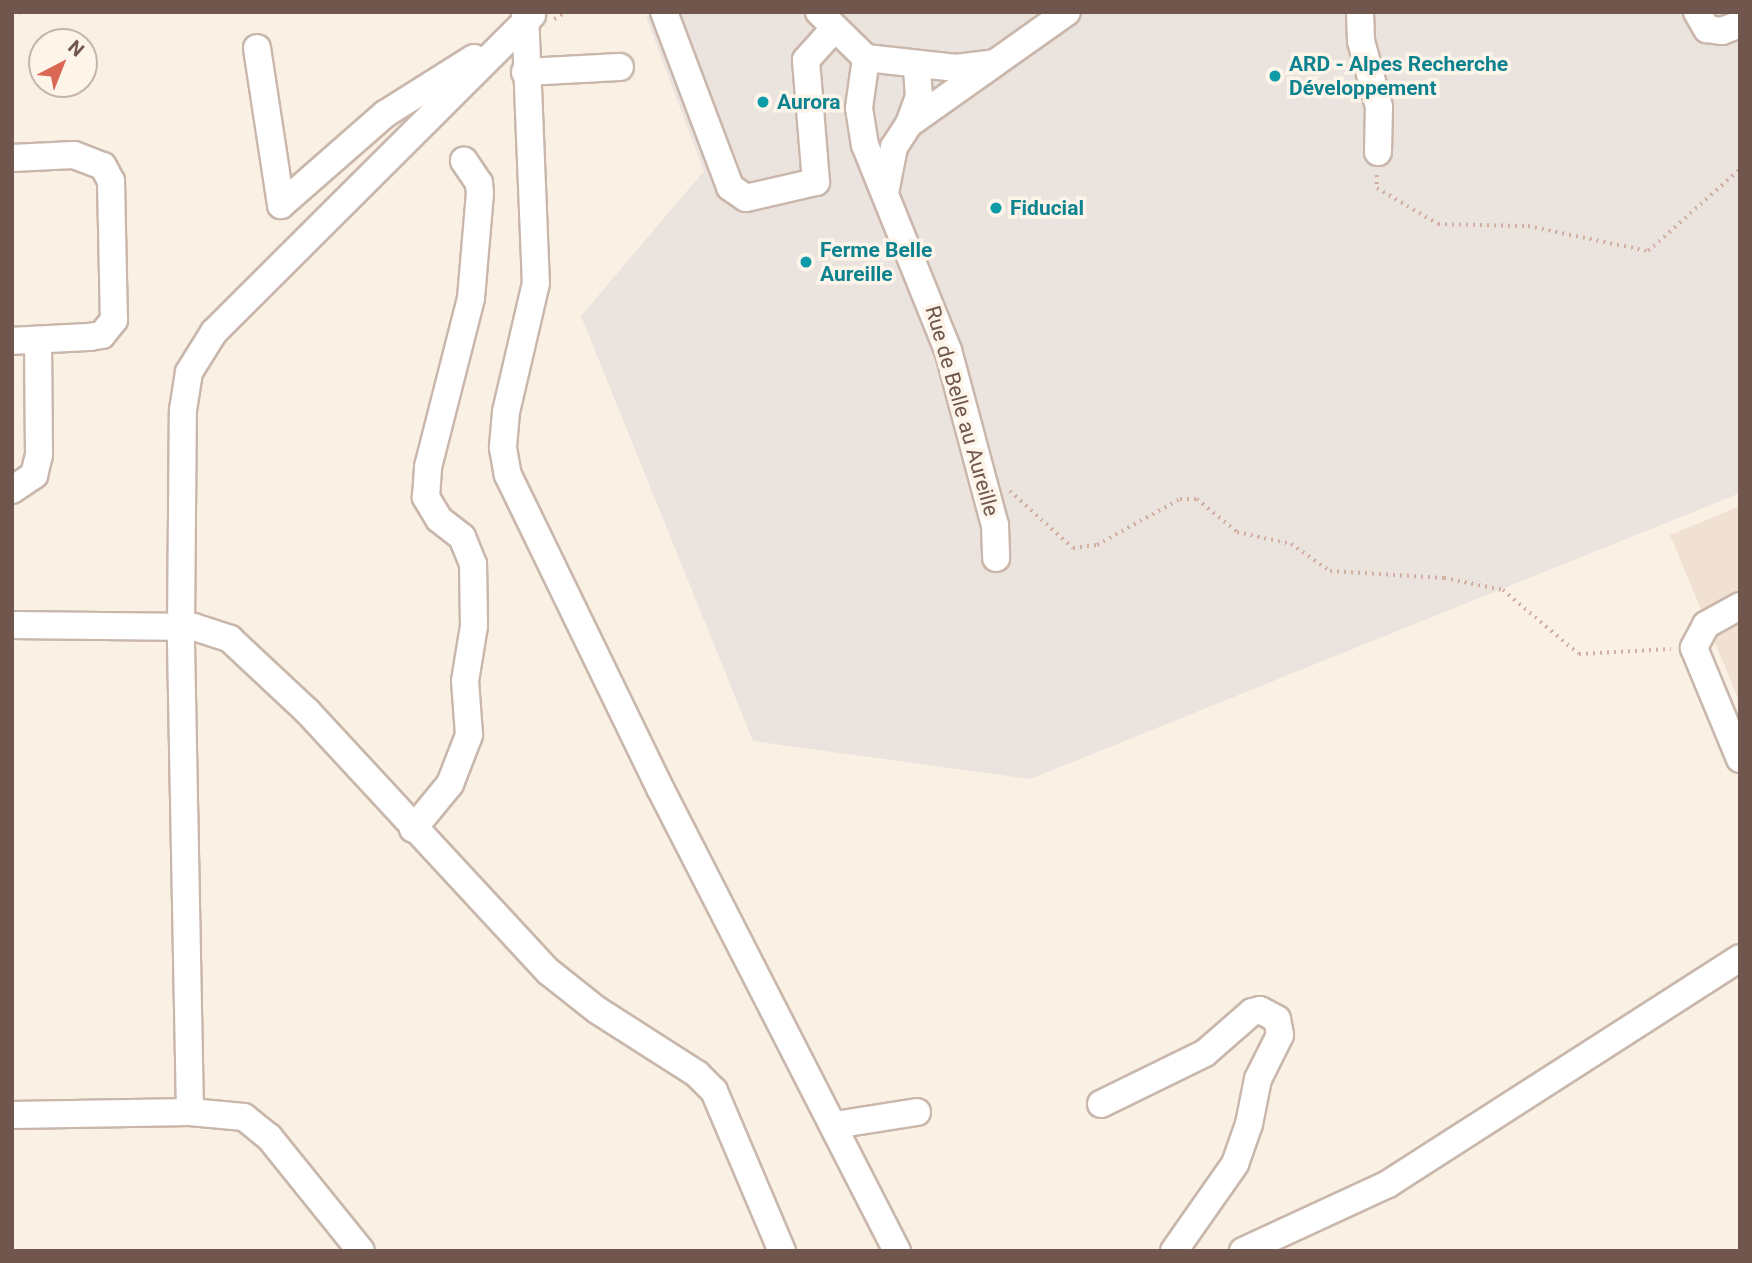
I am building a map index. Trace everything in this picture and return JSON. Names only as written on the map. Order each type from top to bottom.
[{"type":"street","points":[[664,12],[730,187],[746,198],[816,182],[806,60],[826,21],[866,58],[917,66],[995,63]]},
{"type":"street","points":[[859,108],[884,127],[909,124],[1067,12]]},
{"type":"street","points":[[1345,12],[1361,41]]},
{"type":"street","points":[[1360,12],[1361,41],[1378,107],[1378,152]]},
{"type":"street","points":[[1698,12],[1707,29],[1722,31],[1740,24]]},
{"type":"street","points":[[190,1112],[181,626],[183,410],[187,380],[197,355],[214,332],[528,16]]},
{"type":"street","points":[[528,16],[525,72],[537,283],[506,412],[503,448],[508,475],[660,788],[835,1125],[897,1251]]},
{"type":"street","points":[[257,47],[281,205],[385,114],[437,78],[494,48]]},
{"type":"street","name":"Rue de Belle au Aureille","points":[[866,58],[859,108],[865,145],[886,188],[948,350],[995,525],[996,558]]},
{"type":"street","points":[[886,188],[891,155],[909,124],[919,97],[917,66]]},
{"type":"street","points":[[525,72],[620,67]]},
{"type":"street","points":[[12,158],[89,158],[103,166],[111,181],[114,320],[102,335],[25,341],[40,455],[34,475],[12,491]]},
{"type":"street","points":[[413,829],[450,784],[469,735],[465,681],[474,626],[473,564],[462,537],[439,519],[426,497],[428,467],[471,298],[479,183],[464,161]]},
{"type":"street","points":[[1740,606],[1706,625],[1694,648],[1740,759]]},
{"type":"street","points":[[12,625],[181,626],[213,630],[247,653],[307,710],[413,829],[569,989],[697,1074],[714,1091],[782,1251]]},
{"type":"street","points":[[1244,1251],[1388,1184],[1740,958]]},
{"type":"street","points":[[1101,1104],[1205,1054],[1252,1013],[1260,1010],[1277,1019],[1280,1035],[1258,1079],[1249,1124],[1235,1164],[1174,1251]]},
{"type":"street","points":[[12,1115],[190,1112],[234,1114],[257,1126],[362,1251]]},
{"type":"street","points":[[835,1125],[916,1112]]},
{"type":"path","points":[[12,14],[22,12]]},
{"type":"path","points":[[1378,152],[1377,188],[1438,224],[1528,226],[1648,251],[1740,169]]},
{"type":"path","points":[[983,481],[1008,489],[1073,548],[1097,545],[1180,499],[1197,499],[1237,532],[1291,544],[1330,571],[1444,578],[1503,590],[1579,654],[1694,648]]},
{"type":"shaded area","points":[[670,12],[1740,12],[1740,493],[1030,779],[753,741],[581,316],[704,171],[646,17]]},
{"type":"shaded area","points":[[1740,506],[1740,703],[1670,535]]},
{"type":"place","name":"ARD - Alpes Recherche Développement","points":[[1275,76]]},
{"type":"place","name":"Aurora","points":[[763,102]]},
{"type":"place","name":"Fiducial","points":[[996,208]]},
{"type":"place","name":"Ferme Belle Aureille","points":[[806,262]]}]
